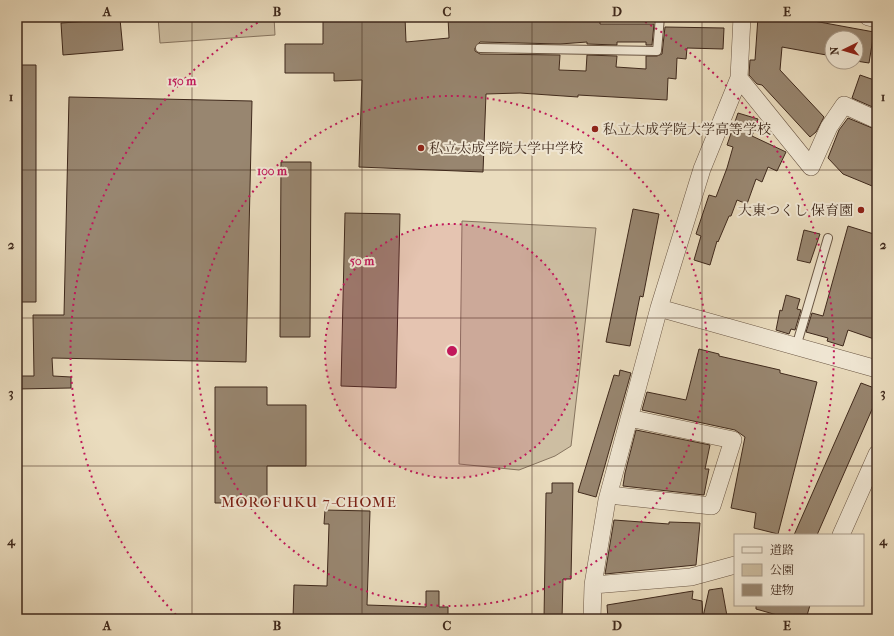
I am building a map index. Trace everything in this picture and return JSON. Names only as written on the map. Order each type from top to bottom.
[{"type":"street","points":[[592,619],[593,585],[609,495],[659,308],[702,169],[739,78],[742,17]]},
{"type":"street","points":[[868,17],[877,19]]},
{"type":"street","points":[[739,78],[811,166],[829,127],[844,105],[877,120]]},
{"type":"street","points":[[659,308],[877,369]]},
{"type":"street","points":[[609,495],[712,506],[733,440],[630,418]]},
{"type":"street","points":[[841,534],[877,454]]},
{"type":"street","points":[[593,585],[691,577],[734,565]]},
{"type":"lane","points":[[480,48],[658,51],[660,17]]},
{"type":"lane","points":[[796,347],[828,238]]},
{"type":"green space","points":[[158,17],[274,17],[275,35],[160,43]]},
{"type":"green space","points":[[462,221],[596,228],[571,446],[555,456],[519,470],[459,464]]},
{"type":"building","points":[[323,17],[405,17],[406,42],[449,38],[448,17],[600,17],[600,24],[654,24],[652,45],[646,45],[646,42],[617,42],[617,45],[587,44],[587,42],[560,44],[480,42],[475,48],[475,51],[480,54],[560,55],[559,70],[586,71],[587,55],[617,56],[616,67],[646,69],[646,56],[657,56],[662,54],[665,27],[724,28],[723,49],[687,48],[686,59],[677,58],[676,79],[668,78],[667,100],[578,95],[578,97],[520,93],[486,94],[483,172],[359,167],[362,80],[334,81],[334,73],[285,73],[285,44],[323,44]]},
{"type":"building","points":[[758,17],[792,17],[863,30],[824,30],[824,55],[782,47],[780,70],[824,117],[816,132],[810,137],[762,85],[757,84],[749,75],[750,60],[755,60]]},
{"type":"building","points":[[120,19],[123,50],[63,55],[61,23]]},
{"type":"building","points":[[864,30],[874,32],[869,63],[864,62]]},
{"type":"building","points":[[17,65],[36,65],[36,302],[17,302]]},
{"type":"building","points":[[860,75],[877,81],[877,109],[852,98]]},
{"type":"building","points":[[69,97],[252,101],[246,362],[52,358],[53,376],[71,377],[71,388],[17,389],[17,376],[34,376],[33,315],[64,315]]},
{"type":"building","points":[[738,113],[758,119],[752,136],[786,152],[777,171],[768,167],[762,182],[756,179],[747,204],[737,200],[731,216],[729,216],[718,242],[717,241],[710,265],[694,260],[701,236],[696,234],[709,195],[716,197],[727,168],[733,147],[727,145]]},
{"type":"building","points":[[848,118],[877,130],[877,188],[843,174],[828,158],[839,130]]},
{"type":"building","points":[[281,162],[311,162],[310,337],[280,337]]},
{"type":"building","points":[[633,209],[659,214],[643,297],[640,296],[630,346],[606,342]]},
{"type":"building","points":[[345,213],[400,214],[396,388],[341,386]]},
{"type":"building","points":[[848,226],[877,235],[877,340],[848,330],[843,346],[827,341],[828,338],[806,332],[812,313],[823,316]]},
{"type":"building","points":[[804,230],[820,234],[810,263],[797,260]]},
{"type":"building","points":[[786,295],[800,299],[797,309],[801,310],[795,330],[791,329],[789,334],[776,330],[780,310],[782,311]]},
{"type":"building","points":[[699,349],[719,354],[719,356],[780,370],[780,373],[817,382],[778,534],[754,528],[756,513],[731,508],[745,437],[735,430],[642,410],[647,392],[686,400]]},
{"type":"building","points":[[620,370],[631,373],[596,497],[578,492],[614,375],[619,376]]},
{"type":"building","points":[[861,383],[877,389],[877,398],[817,534],[794,534]]},
{"type":"building","points":[[215,387],[267,387],[267,405],[306,405],[306,466],[267,466],[267,503],[215,503]]},
{"type":"building","points":[[636,430],[710,445],[705,469],[709,469],[704,495],[623,486]]},
{"type":"building","points":[[552,483],[573,483],[571,579],[563,579],[562,619],[544,619],[546,493],[552,493]]},
{"type":"building","points":[[325,510],[370,511],[367,605],[426,607],[426,591],[439,591],[439,607],[448,607],[448,619],[293,619],[294,585],[327,586],[329,524],[324,524]]},
{"type":"building","points":[[614,520],[669,524],[669,522],[700,523],[696,565],[605,574]]},
{"type":"building","points":[[722,588],[727,616],[710,619],[608,619],[607,605],[693,591],[692,599],[702,601],[703,617],[709,590]]},
{"type":"building","points":[[756,606],[810,606],[806,619],[791,619],[756,609]]},
{"type":"place","name":"私立太成学院大学高等学校","points":[[595,129]]},
{"type":"place","name":"私立太成学院大学中学校","points":[[421,148]]},
{"type":"place","name":"大東つくし 保育園","points":[[861,210]]},
{"type":"district","name":"MOROFUKU 7-CHOME","points":[[309,502]]}]
